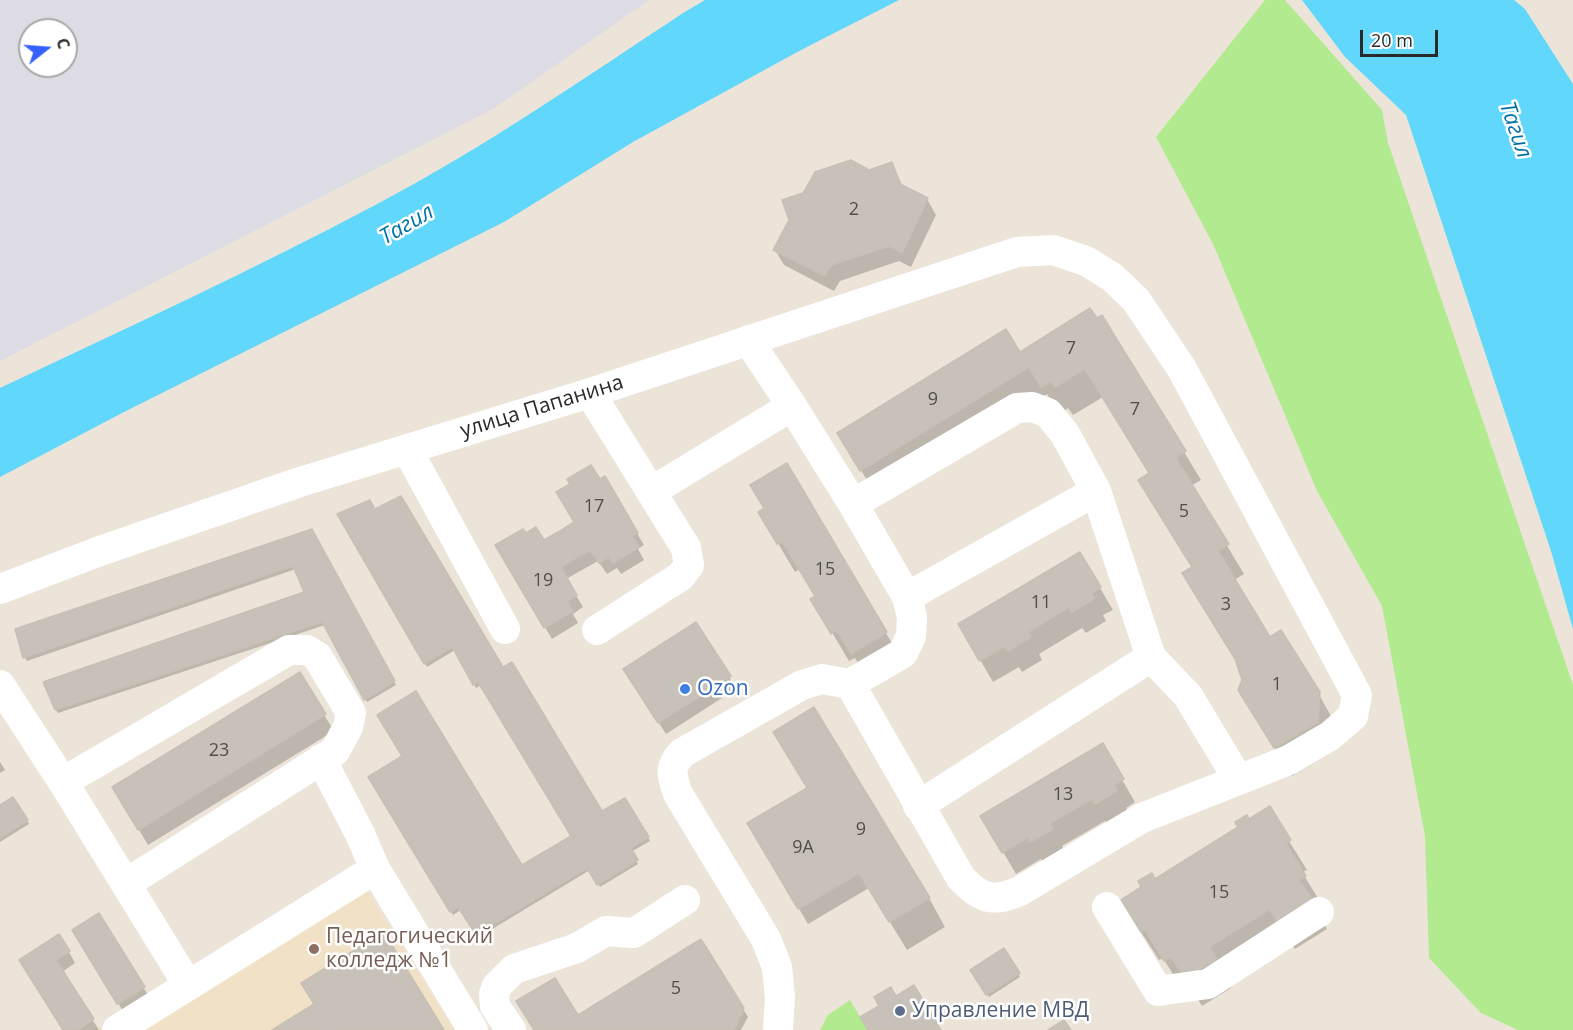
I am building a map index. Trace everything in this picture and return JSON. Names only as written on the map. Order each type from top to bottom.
[{"type":"street","name":"улица Папанина","points":[[0,590],[111,547],[300,482],[590,393],[1017,252],[1053,250],[1086,261],[1112,277],[1136,300],[1182,369],[1357,694],[1353,716],[1330,736],[1289,760],[1142,818],[1020,891],[1004,898],[988,898],[973,891],[961,878],[850,684]]},
{"type":"street","points":[[748,340],[853,504],[907,597],[912,617],[911,636],[903,653],[850,684],[822,679],[802,685],[682,753],[675,761],[671,775],[678,794],[766,939],[777,967],[780,998],[778,1030]]},
{"type":"street","points":[[590,393],[686,548],[689,565],[681,576],[597,630]]},
{"type":"street","points":[[652,491],[792,406]]},
{"type":"street","points":[[853,504],[1017,408],[1032,407],[1048,413],[1065,434],[1096,491],[1152,657],[1188,696],[1239,779]]},
{"type":"street","points":[[407,449],[505,629]]},
{"type":"street","points":[[907,597],[1096,491]]},
{"type":"street","points":[[63,782],[289,650],[308,650],[317,656],[351,713],[343,738],[335,751],[127,883]]},
{"type":"street","points":[[918,806],[1152,657]]},
{"type":"street","points":[[0,685],[127,883],[188,985]]},
{"type":"street","points":[[321,759],[361,836],[375,869],[473,1030]]},
{"type":"street","points":[[117,1030],[375,869]]},
{"type":"street","points":[[511,1030],[495,1006],[494,994],[497,986],[514,969],[578,948],[606,931],[634,933],[686,900]]},
{"type":"street","points":[[1107,907],[1158,991],[1208,984],[1319,912]]},
{"type":"shaded area","points":[[0,0],[649,0],[493,109],[0,361]]},
{"type":"shaded area","name":"Педагогический колледж №1","points":[[353,869],[454,1030],[94,1030]]},
{"type":"green space","points":[[1265,0],[1285,0],[1382,110],[1388,143],[1573,685],[1573,1030],[1518,1030],[1481,1013],[1429,958],[1425,836],[1382,606],[1317,491],[1213,244],[1156,137]]},
{"type":"green space","points":[[850,1000],[868,1030],[820,1030],[828,1015]]},
{"type":"water","name":"Тагил","points":[[705,0],[899,0],[801,50],[633,142],[504,222],[124,412],[0,477],[0,388],[238,275],[418,181],[533,112]]},
{"type":"water","name":"Тагил","points":[[1302,0],[1514,0],[1525,9],[1573,84],[1573,629],[1551,551],[1406,115],[1345,57]]},
{"type":"building","points":[[851,160],[869,170],[892,162],[900,184],[928,198],[902,253],[889,246],[831,265],[825,276],[773,250],[789,220],[782,200],[803,193],[815,172]]},
{"type":"building","points":[[1090,308],[1097,318],[1102,315],[1121,346],[1055,387],[1051,381],[1041,387],[1020,352]]},
{"type":"building","points":[[1006,329],[1029,367],[860,471],[837,433]]},
{"type":"building","points":[[1121,346],[1186,451],[1149,473],[1085,369]]},
{"type":"building","points":[[1175,457],[1229,544],[1192,567],[1138,480]]},
{"type":"building","points":[[787,463],[887,632],[851,654],[837,630],[831,634],[810,599],[815,596],[782,541],[777,544],[758,512],[764,508],[750,485]]},
{"type":"building","points":[[591,465],[600,479],[605,476],[638,533],[632,536],[639,547],[613,563],[609,557],[599,563],[590,550],[576,558],[560,531],[574,522],[556,492],[570,484],[567,479]]},
{"type":"building","points":[[401,496],[503,667],[473,685],[452,647],[424,664],[337,514],[370,500],[375,509]]},
{"type":"building","points":[[536,527],[544,540],[560,531],[576,558],[561,567],[577,595],[567,601],[573,611],[544,628],[495,545],[523,529],[526,533]]},
{"type":"building","points":[[312,529],[395,681],[364,700],[322,622],[55,710],[43,682],[304,592],[293,566],[23,658],[15,629]]},
{"type":"building","points":[[1218,551],[1270,637],[1235,659],[1182,573]]},
{"type":"building","points":[[1080,552],[1101,587],[1091,593],[1095,598],[1072,612],[1069,607],[1028,632],[1031,637],[1008,651],[1005,646],[979,661],[958,624]]},
{"type":"building","points":[[696,622],[731,676],[658,723],[623,669]]},
{"type":"building","points":[[1281,630],[1320,692],[1318,722],[1274,748],[1238,690],[1242,680],[1235,659]]},
{"type":"building","points":[[512,662],[602,811],[625,798],[649,837],[631,848],[638,860],[597,885],[587,868],[476,935],[458,907],[450,912],[368,777],[402,756],[377,715],[416,691],[522,865],[571,836],[478,682]]},
{"type":"building","points":[[300,672],[326,714],[138,830],[112,787]]},
{"type":"building","points":[[814,707],[930,898],[889,922],[773,732]]},
{"type":"building","points":[[1103,743],[1124,779],[1114,785],[1117,791],[1095,804],[1092,799],[1050,823],[1053,829],[1030,842],[1028,837],[1002,853],[980,816]]},
{"type":"building","points":[[807,788],[859,873],[798,909],[747,823]]},
{"type":"building","points":[[13,797],[28,820],[0,838],[0,805]]},
{"type":"building","points":[[1270,806],[1291,840],[1286,844],[1306,876],[1299,880],[1312,899],[1277,921],[1270,909],[1209,947],[1216,959],[1185,978],[1171,957],[1164,961],[1145,930],[1141,932],[1121,900],[1141,887],[1138,881],[1152,873],[1155,879],[1238,827],[1235,822],[1247,815],[1249,819]]},
{"type":"building","points":[[99,913],[145,987],[117,1004],[72,930]]},
{"type":"building","points":[[384,932],[444,1030],[330,1030],[301,983]]},
{"type":"building","points":[[59,934],[70,951],[56,960],[94,1019],[78,1030],[63,1030],[19,960]]},
{"type":"building","points":[[701,939],[744,1008],[734,1030],[534,1030],[516,1001],[555,978],[578,1015]]},
{"type":"building","points":[[1004,948],[1020,973],[986,995],[970,970]]},
{"type":"building","name":"Управление МВД","points":[[914,985],[941,1030],[868,1030],[860,1017],[879,1006],[874,997],[891,987],[896,996]]},
{"type":"building","points":[[314,1004],[330,1030],[272,1030]]},
{"type":"building","points":[[1064,1020],[1071,1030],[1048,1030]]},
{"type":"place","name":"Ozon","points":[[685,689]]},
{"type":"place","name":"Педагогический колледж №1","points":[[314,949]]},
{"type":"place","name":"Управление МВД","points":[[900,1011]]}]
